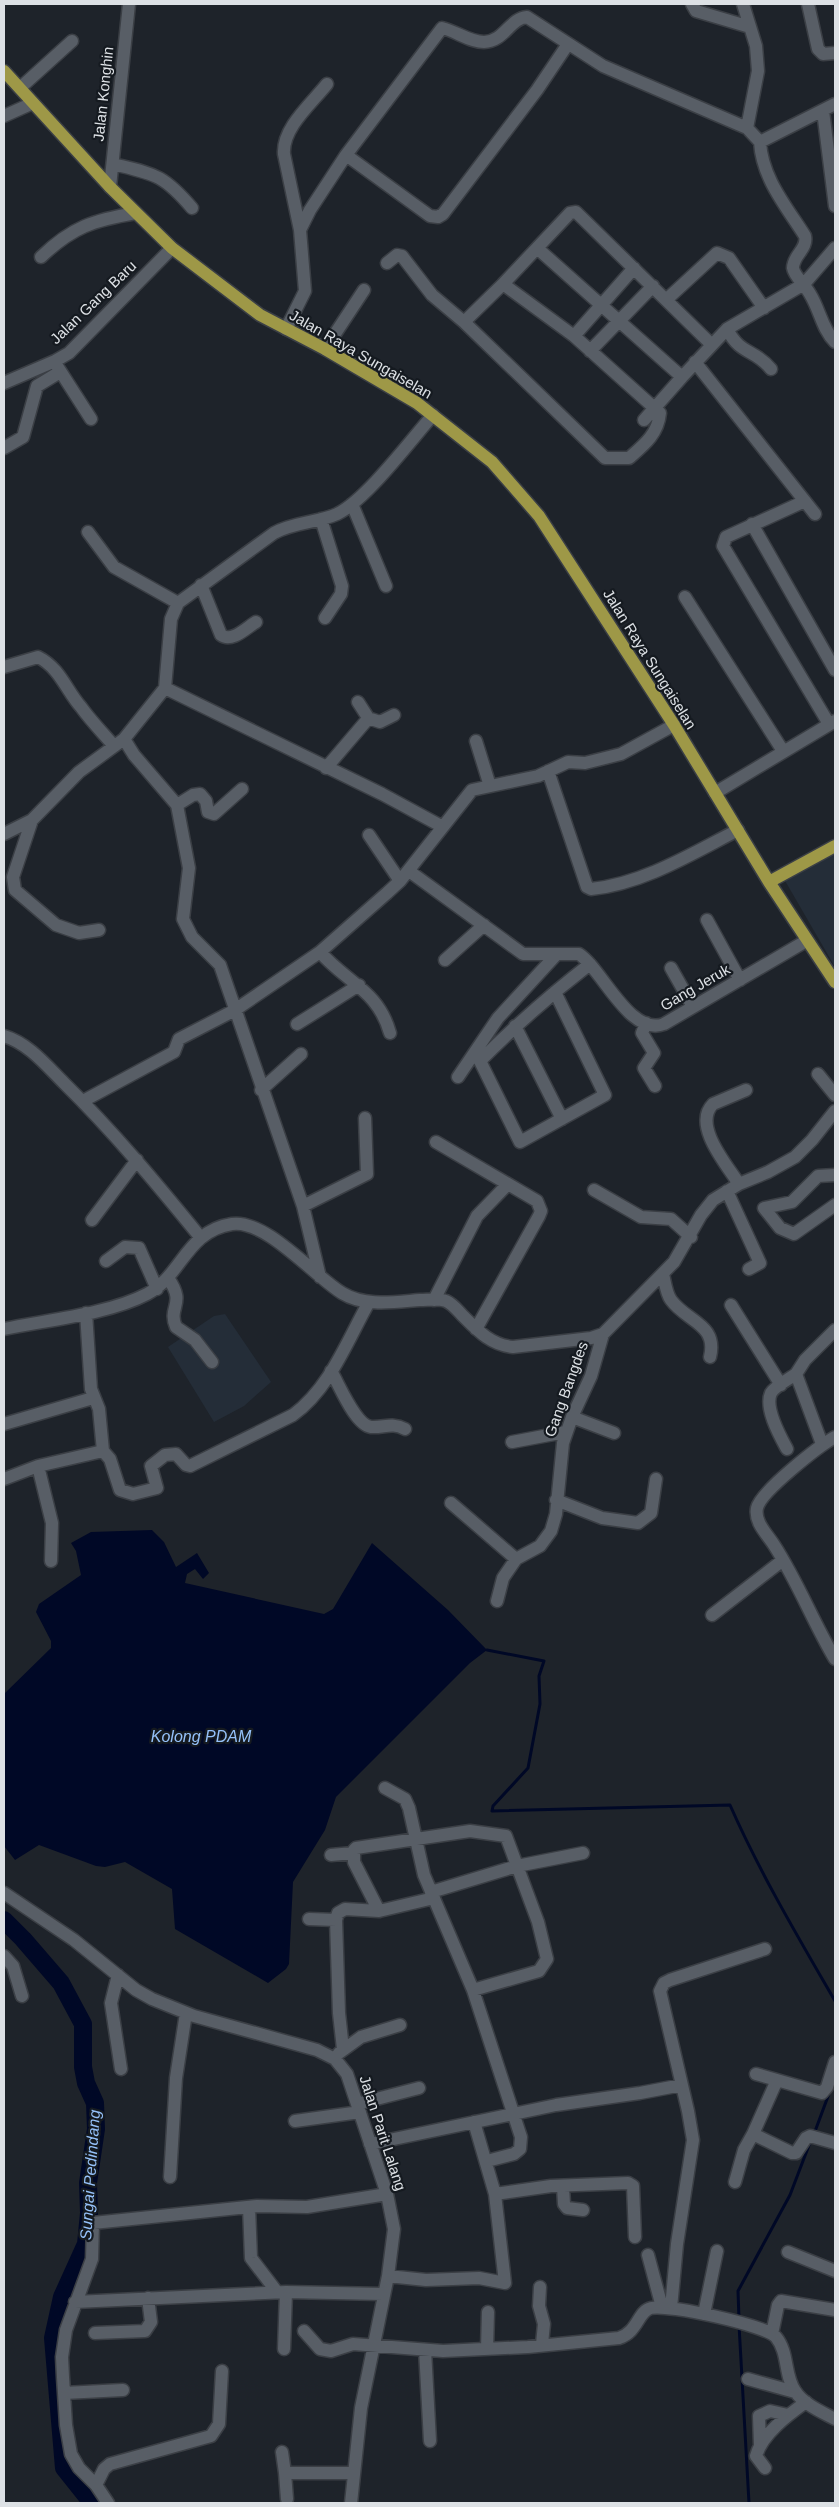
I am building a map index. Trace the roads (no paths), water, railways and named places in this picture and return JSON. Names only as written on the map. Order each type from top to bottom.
[{"type":"main road","name":"Jalan Raya Sungaiselan","points":[[4,71],[110,187],[172,248],[243,303],[405,395],[433,414],[485,455],[539,516],[674,726],[806,941],[835,982]]},
{"type":"main road","points":[[769,882],[835,846]]},
{"type":"street","name":"Jalan Konghin","points":[[110,187],[129,4]]},
{"type":"street","points":[[692,4],[696,11],[750,27]]},
{"type":"street","points":[[743,4],[756,46],[758,71],[747,128]]},
{"type":"street","points":[[808,4],[818,49],[823,54],[835,53]]},
{"type":"street","points":[[300,230],[310,210],[346,155],[442,28],[478,42],[489,42],[505,33],[520,18],[528,17],[568,44],[614,71],[670,93],[747,128],[760,142],[762,162],[772,184],[805,236],[805,244],[793,267],[814,301],[826,331],[835,342]]},
{"type":"street","points":[[20,88],[72,41]]},
{"type":"street","points":[[346,155],[430,216],[438,217],[444,214],[538,90],[568,44]]},
{"type":"street","points":[[286,329],[305,291],[300,230],[284,154],[284,142],[289,131],[327,84]]},
{"type":"street","points":[[6,114],[33,103]]},
{"type":"street","points":[[760,142],[835,104]]},
{"type":"street","points":[[823,111],[835,206]]},
{"type":"street","points":[[112,164],[151,174],[164,180],[172,185],[192,208]]},
{"type":"street","points":[[464,322],[570,213],[576,212],[711,344]]},
{"type":"street","points":[[41,257],[68,234],[83,226],[97,220],[136,213]]},
{"type":"street","name":"Jalan Gang Baru","points":[[4,383],[58,366],[172,248]]},
{"type":"street","points":[[537,248],[682,376]]},
{"type":"street","points":[[644,420],[711,344],[727,330],[804,284],[835,248]]},
{"type":"street","points":[[666,300],[717,253],[729,258],[764,308]]},
{"type":"street","points":[[387,263],[397,255],[402,256],[428,290],[464,322],[605,458],[629,458],[644,445],[659,424],[660,413],[574,336],[503,284]]},
{"type":"street","points":[[574,336],[634,268]]},
{"type":"street","points":[[590,350],[653,286]]},
{"type":"street","points":[[325,350],[364,290]]},
{"type":"street","points":[[727,330],[737,346],[760,357],[771,369]]},
{"type":"street","points":[[695,362],[815,514]]},
{"type":"street","points":[[4,448],[23,437],[37,386],[58,366],[91,419]]},
{"type":"street","points":[[4,834],[32,820],[79,772],[119,742],[165,688],[171,619],[178,603],[274,533],[283,528],[334,515],[352,504],[433,414]]},
{"type":"street","points":[[716,793],[832,722],[723,546],[726,537],[805,501]]},
{"type":"street","points":[[352,504],[386,586]]},
{"type":"street","points":[[321,519],[342,586],[341,594],[325,618]]},
{"type":"street","points":[[752,524],[835,670]]},
{"type":"street","points":[[88,532],[114,567],[178,603]]},
{"type":"street","points":[[202,585],[222,635],[226,638],[232,638],[256,622]]},
{"type":"street","points":[[685,596],[783,751]]},
{"type":"street","points":[[4,667],[38,658],[48,662],[57,671],[79,706],[119,742],[177,805],[189,868],[183,919],[192,937],[220,965],[261,1090],[303,1206],[320,1277]]},
{"type":"street","points":[[165,688],[382,794],[443,828]]},
{"type":"street","points":[[358,702],[368,718],[380,722],[394,715]]},
{"type":"street","points":[[326,768],[368,718]]},
{"type":"street","points":[[82,1101],[174,1052],[180,1039],[236,1010],[320,952],[400,882],[472,790],[538,776],[568,762],[585,763],[621,754],[674,726]]},
{"type":"street","points":[[476,741],[490,786]]},
{"type":"street","points":[[548,771],[587,886],[591,889],[622,882],[667,866],[738,830]]},
{"type":"street","points":[[177,805],[193,795],[200,794],[206,801],[208,812],[214,814],[242,789]]},
{"type":"street","points":[[32,820],[13,877],[15,890],[56,926],[79,933],[99,930]]},
{"type":"street","points":[[370,835],[400,882]]},
{"type":"street","name":"Gang Jeruk","points":[[409,871],[523,954],[580,954],[624,1007],[646,1023],[656,1025],[664,1024],[692,1005],[740,980],[806,941]]},
{"type":"street","points":[[707,920],[740,980]]},
{"type":"street","points":[[445,960],[484,925]]},
{"type":"street","points":[[320,952],[334,968],[359,986],[380,1007],[390,1033]]},
{"type":"street","points":[[458,1077],[498,1018],[556,954]]},
{"type":"street","points":[[555,992],[605,1095],[520,1142],[480,1062],[514,1026],[555,992],[590,964]]},
{"type":"street","points":[[671,968],[692,1005]]},
{"type":"street","points":[[297,1024],[359,986]]},
{"type":"street","points":[[646,1023],[642,1034],[654,1053],[645,1063],[644,1069],[655,1086]]},
{"type":"street","points":[[514,1026],[562,1119]]},
{"type":"street","points":[[5,1038],[16,1040],[35,1054],[82,1101],[137,1160],[201,1238]]},
{"type":"street","points":[[261,1090],[301,1054]]},
{"type":"street","points":[[818,1074],[835,1095]]},
{"type":"street","points":[[739,1184],[712,1144],[706,1118],[709,1108],[713,1104],[746,1090]]},
{"type":"street","points":[[4,1329],[86,1313],[130,1302],[156,1289],[168,1278],[188,1250],[201,1238],[214,1230],[233,1224],[255,1228],[264,1232],[342,1294],[368,1302],[434,1300],[447,1302],[476,1329],[497,1345],[513,1347],[581,1340],[603,1334],[663,1274],[681,1254],[708,1206],[739,1184],[768,1172],[794,1157],[812,1140],[835,1111]]},
{"type":"street","points":[[303,1206],[367,1174],[365,1118]]},
{"type":"street","points":[[436,1142],[537,1201],[541,1211],[476,1329]]},
{"type":"street","points":[[92,1220],[137,1160]]},
{"type":"street","points":[[835,1175],[818,1176],[792,1202],[764,1208],[780,1228],[794,1234],[835,1205]]},
{"type":"street","points":[[434,1300],[477,1216],[508,1184]]},
{"type":"street","points":[[594,1190],[641,1217],[671,1219],[691,1236]]},
{"type":"street","points":[[727,1192],[760,1263],[749,1269]]},
{"type":"street","points":[[106,1261],[125,1247],[139,1248],[156,1289]]},
{"type":"street","points":[[663,1274],[671,1300],[710,1336],[712,1348],[710,1357]]},
{"type":"street","points":[[168,1278],[178,1297],[174,1318],[176,1327],[195,1340],[212,1362]]},
{"type":"street","points":[[86,1313],[86,1342],[93,1398],[99,1409],[103,1451],[110,1459],[121,1492],[133,1494],[155,1489],[158,1485],[150,1469],[152,1463],[159,1459],[172,1453],[186,1465],[190,1466],[275,1424],[306,1406],[320,1390],[332,1371],[368,1302]]},
{"type":"street","points":[[731,1305],[781,1385]]},
{"type":"street","points":[[787,1449],[774,1424],[770,1395],[796,1374],[805,1360],[835,1330]]},
{"type":"street","name":"Gang Bangdes","points":[[516,1559],[534,1551],[544,1541],[554,1521],[560,1454],[566,1432],[591,1376],[603,1334]]},
{"type":"street","points":[[332,1371],[354,1412],[365,1425],[373,1427],[393,1424],[405,1429]]},
{"type":"street","points":[[796,1374],[822,1444]]},
{"type":"street","points":[[4,1424],[93,1398]]},
{"type":"street","points":[[572,1418],[614,1433]]},
{"type":"street","points":[[512,1442],[566,1432]]},
{"type":"street","points":[[835,1437],[822,1444],[767,1493],[757,1506],[759,1523],[783,1560],[835,1660]]},
{"type":"street","points":[[4,1479],[38,1466],[103,1451]]},
{"type":"street","points":[[38,1466],[52,1523],[51,1561]]},
{"type":"street","points":[[556,1500],[607,1520],[638,1523],[651,1513],[656,1479]]},
{"type":"street","points":[[451,1502],[516,1559],[503,1578],[497,1601]]},
{"type":"street","points":[[712,1615],[783,1560]]},
{"type":"street","points":[[385,1788],[405,1799],[424,1875],[473,1990],[515,2113],[522,2142],[520,2149],[514,2154],[487,2161]]},
{"type":"street","points":[[380,1911],[354,1862],[353,1853],[356,1848],[470,1831],[502,1834],[509,1840],[545,1943],[547,1959],[539,1971],[473,1990]]},
{"type":"street","points":[[331,1855],[353,1853]]},
{"type":"street","points":[[339,2054],[336,1920],[338,1912],[345,1909],[380,1911],[517,1866],[582,1853]]},
{"type":"street","points":[[4,1892],[74,1940],[152,1999],[186,2013],[317,2050],[339,2054],[360,2038],[400,2025]]},
{"type":"street","points":[[308,1919],[336,1920]]},
{"type":"street","points":[[666,2308],[693,2148],[688,2111],[661,1998],[662,1986],[670,1980],[765,1949]]},
{"type":"street","points":[[4,1956],[13,1966],[22,1996]]},
{"type":"street","points":[[118,1975],[111,2003],[122,2069]]},
{"type":"street","points":[[170,2177],[176,2078],[186,2013]]},
{"type":"street","name":"Jalan Parit Lalang","points":[[339,2054],[387,2194],[394,2229],[388,2276],[372,2345],[361,2408],[351,2503]]},
{"type":"street","points":[[756,2074],[822,2093],[827,2087],[835,2062]]},
{"type":"street","points":[[734,2182],[744,2150],[753,2134],[776,2080]]},
{"type":"street","points":[[370,2144],[515,2113],[682,2085]]},
{"type":"street","points":[[295,2121],[358,2108],[419,2088]]},
{"type":"street","points":[[388,2276],[426,2280],[479,2278],[505,2283],[495,2194],[487,2161],[474,2122]]},
{"type":"street","points":[[753,2134],[792,2153],[796,2153],[806,2138],[810,2136],[835,2144]]},
{"type":"street","points":[[495,2194],[550,2186],[631,2184],[635,2237]]},
{"type":"street","points":[[563,2187],[564,2204],[567,2208],[583,2210]]},
{"type":"street","points":[[108,2503],[96,2485],[79,2468],[72,2454],[66,2425],[64,2393],[63,2342],[75,2302],[91,2267],[94,2250],[93,2223],[249,2207],[307,2207],[387,2194]]},
{"type":"street","points":[[249,2207],[251,2258],[282,2292],[284,2349]]},
{"type":"street","points":[[704,2314],[717,2251]]},
{"type":"street","points":[[788,2252],[835,2271]]},
{"type":"street","points":[[648,2255],[666,2308]]},
{"type":"street","points":[[540,2287],[539,2306],[544,2324],[542,2344]]},
{"type":"street","points":[[75,2302],[282,2292],[383,2294]]},
{"type":"street","points":[[95,2333],[145,2331],[151,2322],[148,2298]]},
{"type":"street","points":[[772,2334],[781,2301],[835,2310]]},
{"type":"street","points":[[304,2331],[314,2344],[326,2351],[349,2344],[425,2350],[487,2349],[619,2338],[632,2331],[645,2310],[666,2308],[737,2322],[772,2334],[783,2349],[795,2392]]},
{"type":"street","points":[[487,2349],[488,2312]]},
{"type":"street","points":[[425,2350],[430,2441]]},
{"type":"street","points":[[96,2485],[104,2469],[110,2464],[173,2445],[207,2438],[215,2433],[219,2424],[222,2371]]},
{"type":"street","points":[[748,2379],[795,2392],[806,2402],[835,2419]]},
{"type":"street","points":[[64,2393],[123,2390]]},
{"type":"street","points":[[760,2445],[788,2415],[806,2402]]},
{"type":"street","points":[[765,2468],[756,2456],[760,2445],[759,2416],[770,2411],[788,2415]]},
{"type":"street","points":[[282,2452],[287,2499]]},
{"type":"street","points":[[284,2472],[353,2473]]},
{"type":"water","name":"Kolong PDAM","points":[[152,1530],[164,1542],[176,1567],[197,1553],[209,1573],[203,1579],[195,1569],[187,1574],[185,1583],[324,1614],[333,1609],[372,1543],[448,1610],[487,1650],[470,1663],[336,1797],[325,1830],[293,1882],[289,1964],[286,1969],[268,1983],[175,1929],[172,1889],[125,1862],[105,1867],[96,1866],[39,1845],[15,1860],[4,1846],[4,1694],[51,1648],[51,1641],[36,1612],[39,1604],[81,1575],[76,1551],[71,1543],[91,1532]]},
{"type":"waterway","points":[[487,1650],[544,1661],[539,1676],[540,1704],[528,1768],[493,1806],[492,1811],[730,1805],[793,1929],[835,2001]]},
{"type":"waterway","name":"Sungai Pedindang","points":[[4,1920],[61,1983],[83,2024],[83,2067],[86,2083],[95,2103],[96,2129],[88,2183],[89,2213],[86,2244],[62,2297],[53,2338],[64,2468],[92,2503]]},
{"type":"waterway","points":[[814,2134],[830,2091]]},
{"type":"waterway","points":[[739,2319],[738,2291],[790,2195],[811,2140]]},
{"type":"waterway","points":[[739,2325],[749,2503]]}]
